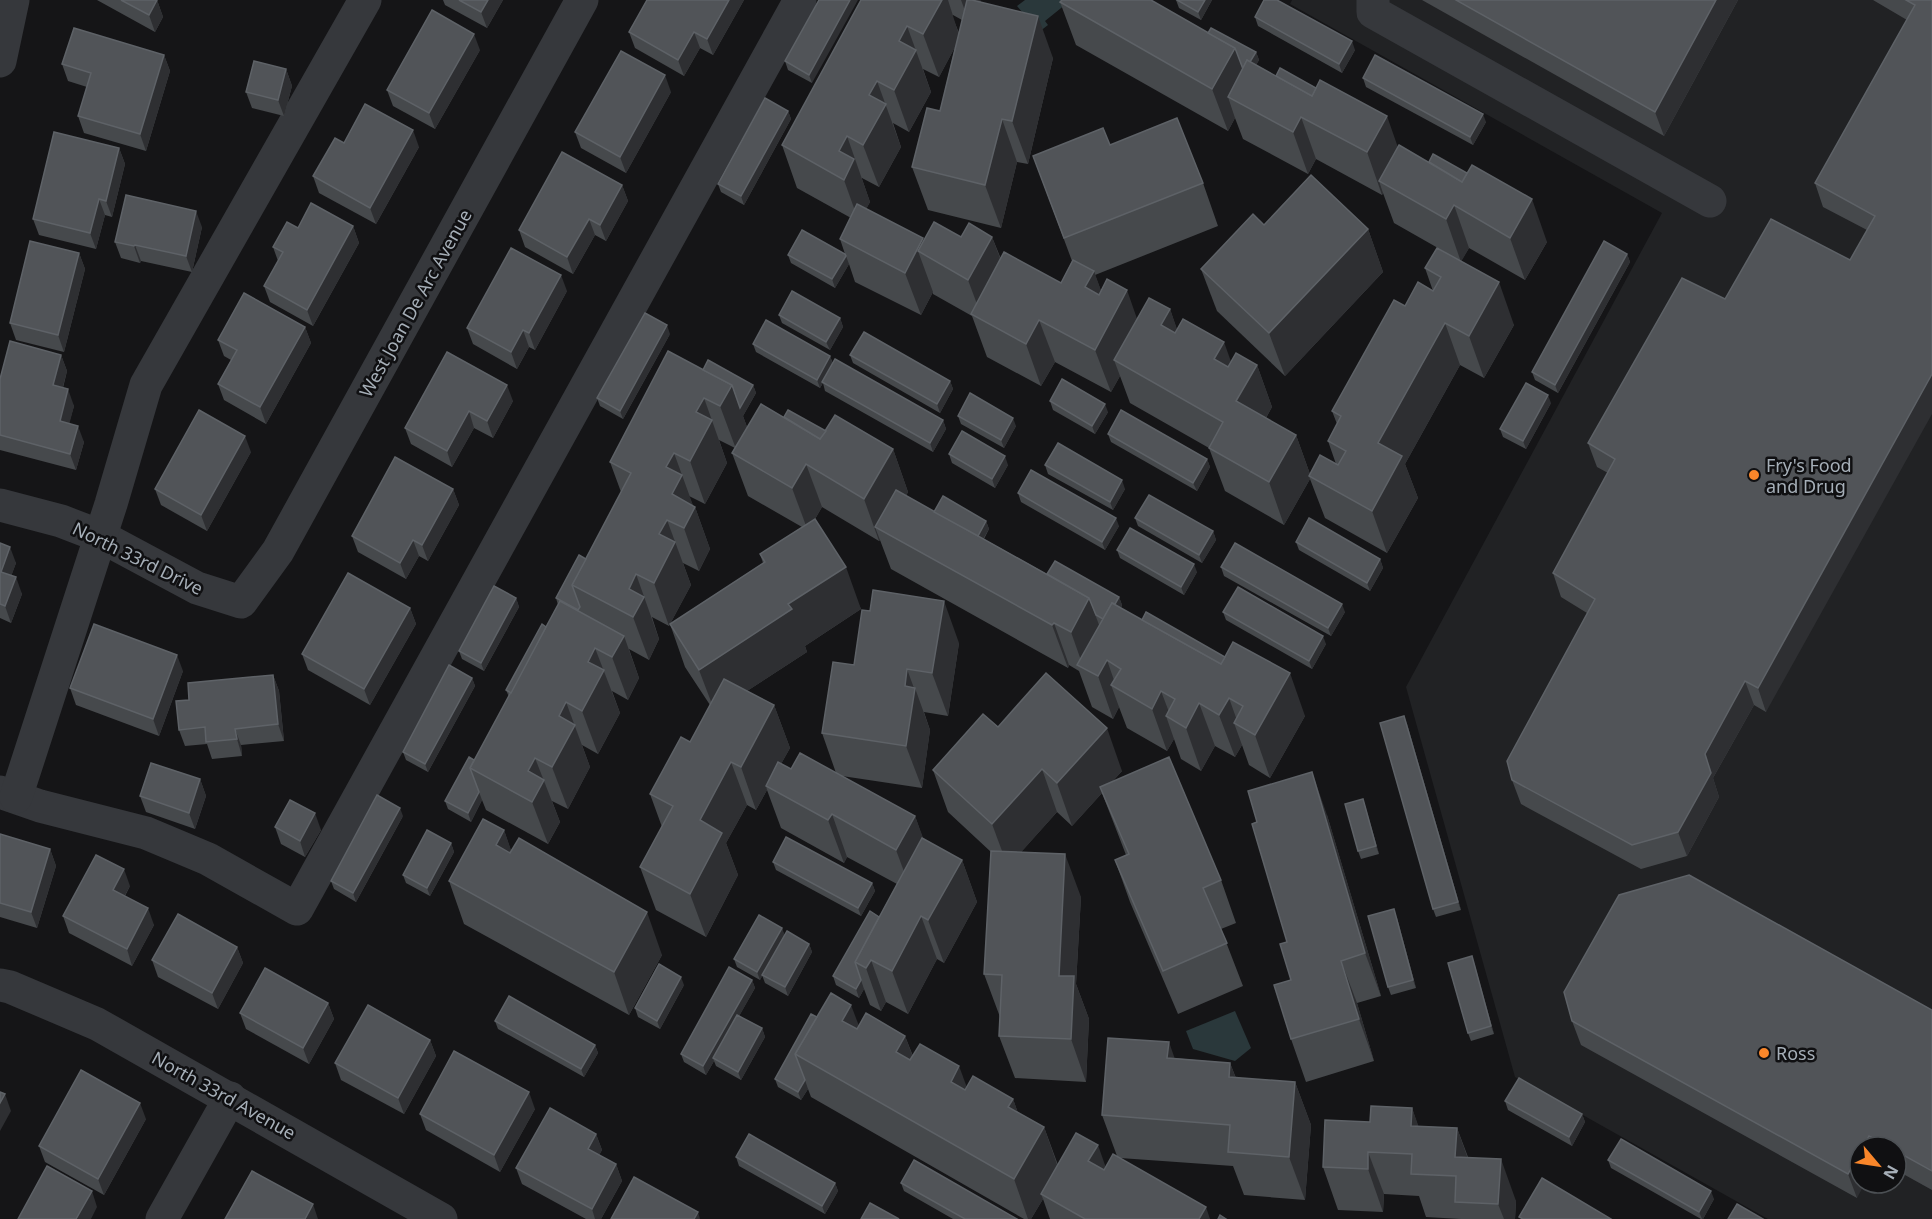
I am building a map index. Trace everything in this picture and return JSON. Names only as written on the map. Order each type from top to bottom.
[{"type":"street","points":[[0,61],[13,0]]},
{"type":"street","points":[[365,0],[146,385],[100,536],[8,794],[40,806],[146,833],[208,859],[297,909],[800,0]]},
{"type":"street","name":"West Joan De Arc Avenue","points":[[241,602],[278,551],[582,0]]},
{"type":"street","points":[[1373,0],[1373,12],[1710,201]]},
{"type":"street","name":"North 33rd Drive","points":[[0,505],[60,521],[100,536],[197,588],[241,602]]},
{"type":"street","name":"North 33rd Avenue","points":[[0,985],[10,987],[97,1024],[441,1219]]},
{"type":"street","points":[[162,1219],[231,1098]]},
{"type":"shaded area","points":[[1025,0],[1071,0],[1045,21],[1048,25],[1039,32],[1017,6]]},
{"type":"shaded area","points":[[1292,0],[1932,0],[1932,1219],[1768,1219],[1515,1077],[1406,687],[1662,213],[1290,4]]},
{"type":"shaded area","points":[[1235,1011],[1251,1048],[1235,1061],[1193,1049],[1186,1031]]},
{"type":"building","points":[[121,0],[157,0],[149,15]]},
{"type":"building","points":[[459,0],[488,0],[481,12]]},
{"type":"building","points":[[647,0],[729,0],[707,39],[694,32],[678,60],[629,32]]},
{"type":"building","points":[[819,0],[850,0],[809,75],[785,61]]},
{"type":"building","points":[[861,0],[942,0],[923,34],[907,26],[899,41],[916,50],[894,90],[877,81],[869,95],[886,104],[863,145],[847,136],[839,151],[854,159],[844,180],[782,145]]},
{"type":"building","points":[[967,0],[1038,16],[1012,121],[1002,119],[985,185],[912,167],[927,108],[940,111]]},
{"type":"building","points":[[1062,0],[1151,0],[1235,48],[1212,89],[1060,2]]},
{"type":"building","points":[[1177,0],[1205,0],[1198,12]]},
{"type":"building","points":[[1264,0],[1277,0],[1352,41],[1339,64],[1255,17]]},
{"type":"building","points":[[1456,0],[1716,0],[1655,112]]},
{"type":"building","points":[[1906,0],[1932,0],[1932,374],[1758,688],[1745,681],[1705,754],[1711,773],[1678,832],[1632,845],[1512,780],[1507,761],[1595,599],[1553,573],[1615,459],[1588,443],[1682,278],[1725,299],[1771,219],[1850,260],[1875,216],[1815,183],[1915,5]]},
{"type":"building","points":[[432,10],[474,34],[429,113],[387,90]]},
{"type":"building","points":[[74,28],[164,55],[140,134],[78,116],[91,73],[62,64]]},
{"type":"building","points":[[1211,28],[1256,52],[1250,62],[1247,60],[1243,69],[1235,48],[1208,33]]},
{"type":"building","points":[[621,51],[665,75],[620,157],[575,132]]},
{"type":"building","points":[[1375,55],[1483,114],[1470,137],[1363,78]]},
{"type":"building","points":[[1247,60],[1312,96],[1320,80],[1387,116],[1367,152],[1301,117],[1293,132],[1228,97]]},
{"type":"building","points":[[254,61],[286,69],[278,100],[246,92]]},
{"type":"building","points":[[1280,68],[1316,88],[1312,96],[1276,76]]},
{"type":"building","points":[[765,98],[788,111],[741,196],[718,184]]},
{"type":"building","points":[[365,104],[413,130],[370,208],[313,176],[335,138],[344,143]]},
{"type":"building","points":[[1177,118],[1203,183],[1064,238],[1033,156],[1103,128],[1110,145]]},
{"type":"building","points":[[54,132],[119,148],[106,201],[99,199],[90,233],[33,219]]},
{"type":"building","points":[[1399,145],[1462,182],[1472,165],[1532,199],[1510,238],[1454,205],[1446,219],[1379,181]]},
{"type":"building","points":[[562,152],[622,185],[600,225],[589,219],[567,257],[519,230]]},
{"type":"building","points":[[1433,154],[1467,173],[1462,182],[1429,162]]},
{"type":"building","points":[[1311,175],[1368,229],[1269,333],[1201,269],[1253,214],[1264,225]]},
{"type":"building","points":[[126,195],[196,211],[186,256],[115,242]]},
{"type":"building","points":[[311,203],[353,226],[307,310],[264,286],[283,252],[273,247],[287,222],[298,228]]},
{"type":"building","points":[[857,204],[923,238],[905,273],[840,239]]},
{"type":"building","points":[[934,222],[961,237],[969,223],[992,237],[968,280],[918,251]]},
{"type":"building","points":[[802,230],[845,254],[846,256],[832,279],[788,255]]},
{"type":"building","points":[[30,241],[79,253],[58,335],[10,323]]},
{"type":"building","points":[[1604,241],[1627,254],[1555,385],[1532,372]]},
{"type":"building","points":[[511,248],[561,275],[529,333],[523,330],[511,352],[467,328]]},
{"type":"building","points":[[1437,248],[1499,282],[1469,336],[1445,323],[1378,443],[1402,456],[1372,511],[1309,476],[1320,455],[1338,465],[1346,451],[1328,441],[1341,416],[1332,411],[1394,300],[1405,306],[1418,282],[1433,291],[1441,277],[1425,268]]},
{"type":"building","points":[[1004,252],[1061,283],[1073,260],[1094,271],[1085,287],[1099,295],[1107,279],[1127,290],[1095,350],[1039,320],[1026,344],[971,314]]},
{"type":"building","points":[[792,291],[840,318],[826,342],[779,315]]},
{"type":"building","points":[[244,293],[305,327],[260,407],[218,384],[237,350],[218,340]]},
{"type":"building","points":[[1149,298],[1170,309],[1161,325],[1175,333],[1183,319],[1224,342],[1214,359],[1228,367],[1236,353],[1257,365],[1236,401],[1296,435],[1269,482],[1209,448],[1223,422],[1114,360]]},
{"type":"building","points":[[645,313],[667,325],[620,411],[597,398]]},
{"type":"building","points":[[766,320],[830,356],[817,380],[753,344]]},
{"type":"building","points":[[864,332],[950,381],[937,404],[850,355]]},
{"type":"building","points":[[10,341],[61,355],[53,385],[68,389],[60,421],[78,426],[70,454],[0,435],[0,379]]},
{"type":"building","points":[[668,351],[732,385],[720,406],[704,398],[696,412],[712,420],[690,461],[674,453],[666,467],[682,475],[672,494],[695,507],[684,528],[667,520],[659,534],[675,542],[654,583],[636,574],[629,589],[644,597],[633,617],[572,585],[631,473],[610,462]]},
{"type":"building","points":[[447,352],[507,385],[487,421],[469,411],[447,451],[405,428]]},
{"type":"building","points":[[835,359],[943,420],[930,443],[822,382]]},
{"type":"building","points":[[708,360],[753,385],[740,408],[732,385],[703,370]]},
{"type":"building","points":[[1062,379],[1105,404],[1092,426],[1050,401]]},
{"type":"building","points":[[1526,383],[1548,395],[1523,441],[1500,429]]},
{"type":"building","points":[[970,393],[1013,418],[1001,440],[958,416]]},
{"type":"building","points":[[761,404],[820,439],[835,415],[893,449],[864,499],[806,464],[792,488],[732,453]]},
{"type":"building","points":[[199,410],[245,436],[201,515],[155,489]]},
{"type":"building","points":[[788,410],[826,431],[820,439],[784,417]]},
{"type":"building","points":[[1121,410],[1207,459],[1193,483],[1108,434]]},
{"type":"building","points":[[962,431],[1005,456],[992,479],[949,454]]},
{"type":"building","points":[[1058,443],[1122,480],[1110,502],[1045,465]]},
{"type":"building","points":[[395,457],[453,489],[422,545],[413,540],[400,563],[352,536]]},
{"type":"building","points":[[1031,470],[1116,518],[1102,542],[1018,493]]},
{"type":"building","points":[[896,490],[1089,598],[1071,632],[1054,623],[1052,625],[875,527]]},
{"type":"building","points":[[1149,495],[1213,531],[1199,555],[1135,518]]},
{"type":"building","points":[[943,496],[986,521],[978,536],[934,512]]},
{"type":"building","points":[[1309,518],[1380,559],[1367,583],[1296,542]]},
{"type":"building","points":[[815,519],[846,567],[788,604],[792,609],[699,670],[670,624],[765,562],[760,554]]},
{"type":"building","points":[[1130,528],[1194,564],[1181,587],[1117,550]]},
{"type":"building","points":[[0,543],[10,547],[1,572],[16,577],[5,606],[0,604]]},
{"type":"building","points":[[1235,543],[1342,604],[1328,628],[1221,567]]},
{"type":"building","points":[[579,555],[586,559],[572,585],[580,607],[578,610],[556,598]]},
{"type":"building","points":[[1055,561],[1119,597],[1115,604],[1112,603],[1103,619],[1096,615],[1089,598],[1047,574]]},
{"type":"building","points":[[348,573],[410,608],[364,689],[302,654]]},
{"type":"building","points":[[494,586],[516,598],[481,663],[459,651]]},
{"type":"building","points":[[1238,587],[1323,636],[1309,661],[1223,612]]},
{"type":"building","points":[[873,590],[944,601],[932,673],[907,669],[905,686],[915,688],[906,746],[822,733],[833,662],[854,665],[862,610],[870,611]]},
{"type":"building","points":[[560,601],[624,636],[612,657],[595,648],[588,662],[604,670],[582,711],[566,702],[559,716],[575,725],[552,767],[535,758],[528,771],[544,780],[532,802],[470,768]]},
{"type":"building","points":[[1112,603],[1221,664],[1233,642],[1290,673],[1255,735],[1234,723],[1243,706],[1229,698],[1219,715],[1199,703],[1186,728],[1166,716],[1175,699],[1161,691],[1152,709],[1111,685],[1121,669],[1107,660],[1098,676],[1077,665]]},
{"type":"building","points":[[1146,612],[1225,657],[1221,664],[1142,620]]},
{"type":"building","points":[[94,624],[177,655],[153,719],[70,688]]},
{"type":"building","points":[[542,624],[546,627],[511,693],[506,690]]},
{"type":"building","points":[[449,665],[472,678],[425,764],[403,752]]},
{"type":"building","points":[[1046,673],[1107,728],[1057,783],[1042,769],[992,824],[933,770],[983,714],[998,727]]},
{"type":"building","points":[[273,675],[278,724],[235,729],[237,739],[206,742],[205,727],[179,730],[176,701],[189,700],[188,683]]},
{"type":"building","points":[[724,679],[774,705],[741,767],[731,762],[700,820],[722,833],[690,894],[640,867],[673,806],[650,794],[681,737],[690,742]]},
{"type":"building","points":[[1404,716],[1458,902],[1433,909],[1380,723]]},
{"type":"building","points":[[800,753],[915,816],[896,850],[832,814],[828,820],[766,786],[778,762],[791,769]]},
{"type":"building","points":[[469,757],[474,760],[470,768],[479,792],[468,813],[445,801]]},
{"type":"building","points":[[1169,757],[1221,880],[1203,888],[1227,943],[1163,971],[1115,860],[1129,854],[1100,787]]},
{"type":"building","points":[[151,763],[200,779],[189,813],[140,796]]},
{"type":"building","points":[[1312,772],[1365,953],[1341,961],[1359,1019],[1291,1039],[1274,985],[1291,980],[1280,944],[1287,942],[1252,824],[1257,822],[1248,791]]},
{"type":"building","points":[[377,795],[400,808],[353,893],[331,881]]},
{"type":"building","points":[[1363,799],[1376,846],[1358,851],[1345,804]]},
{"type":"building","points":[[290,800],[315,813],[300,841],[275,827]]},
{"type":"building","points":[[483,819],[504,830],[496,845],[510,853],[519,838],[647,912],[614,972],[449,881]]},
{"type":"building","points":[[427,830],[451,843],[427,888],[403,875]]},
{"type":"building","points":[[0,834],[50,849],[31,912],[0,903]]},
{"type":"building","points":[[786,837],[872,883],[858,908],[773,862]]},
{"type":"building","points":[[922,838],[962,860],[928,920],[921,916],[892,971],[871,960],[866,968],[855,962]]},
{"type":"building","points":[[991,851],[1065,854],[1059,976],[1074,976],[1071,1039],[999,1036],[1002,975],[984,974]]},
{"type":"building","points":[[96,855],[124,869],[113,890],[148,908],[127,949],[63,916]]},
{"type":"building","name":"Ross","points":[[1689,875],[1932,1010],[1932,1171],[1908,1158],[1908,1135],[1848,1135],[1848,1174],[1572,1021],[1564,992],[1619,895]]},
{"type":"building","points":[[1394,909],[1413,980],[1388,987],[1368,916]]},
{"type":"building","points":[[870,911],[879,917],[855,962],[861,980],[856,989],[833,976]]},
{"type":"building","points":[[178,914],[237,947],[212,993],[152,960]]},
{"type":"building","points":[[759,915],[782,928],[757,972],[734,959]]},
{"type":"building","points":[[787,931],[809,944],[785,987],[762,975]]},
{"type":"building","points":[[1472,956],[1491,1026],[1468,1033],[1448,963]]},
{"type":"building","points":[[659,964],[681,977],[657,1021],[635,1008]]},
{"type":"building","points":[[729,967],[752,980],[703,1066],[681,1054]]},
{"type":"building","points":[[265,968],[328,1003],[303,1048],[240,1013]]},
{"type":"building","points":[[831,993],[851,1005],[842,1021],[857,1029],[866,1013],[905,1036],[896,1052],[910,1060],[920,1044],[959,1066],[951,1082],[965,1090],[973,1076],[1013,1099],[1008,1107],[1044,1127],[1014,1179],[795,1054]]},
{"type":"building","points":[[509,996],[595,1045],[581,1069],[495,1021]]},
{"type":"building","points":[[368,1005],[430,1040],[398,1098],[335,1063]]},
{"type":"building","points":[[811,1014],[817,1017],[795,1054],[805,1080],[798,1092],[775,1079]]},
{"type":"building","points":[[737,1015],[762,1028],[738,1072],[713,1058]]},
{"type":"building","points":[[1108,1038],[1169,1042],[1167,1058],[1230,1063],[1229,1077],[1295,1082],[1289,1157],[1228,1152],[1230,1125],[1102,1115]]},
{"type":"building","points":[[454,1051],[529,1092],[494,1155],[420,1114]]},
{"type":"building","points":[[81,1070],[140,1103],[98,1179],[39,1146]]},
{"type":"building","points":[[1519,1078],[1582,1114],[1569,1137],[1505,1101]]},
{"type":"building","points":[[0,1092],[5,1094],[0,1103]]},
{"type":"building","points":[[1371,1106],[1412,1108],[1411,1126],[1457,1128],[1455,1157],[1501,1159],[1498,1204],[1455,1202],[1456,1176],[1411,1174],[1412,1154],[1368,1152],[1368,1169],[1323,1167],[1325,1120],[1370,1122]]},
{"type":"building","points":[[550,1108],[596,1134],[588,1149],[616,1164],[592,1209],[516,1168]]},
{"type":"building","points":[[1076,1133],[1098,1145],[1088,1161],[1104,1170],[1113,1154],[1206,1207],[1199,1219],[1085,1219],[1041,1194]]},
{"type":"building","points":[[749,1134],[835,1183],[822,1206],[736,1157]]},
{"type":"building","points":[[1621,1139],[1711,1191],[1699,1212],[1608,1160]]},
{"type":"building","points":[[914,1160],[1017,1219],[965,1219],[901,1183]]},
{"type":"building","points":[[47,1166],[92,1191],[76,1219],[18,1219]]},
{"type":"building","points":[[252,1171],[313,1204],[305,1219],[225,1219]]},
{"type":"building","points":[[634,1177],[698,1212],[694,1219],[611,1219]]},
{"type":"building","points":[[1542,1178],[1611,1219],[1523,1219],[1519,1217]]},
{"type":"building","points":[[870,1203],[899,1219],[861,1219]]},
{"type":"building","points":[[1737,1204],[1763,1219],[1728,1219]]},
{"type":"place","name":"Fry's Food and Drug","points":[[1754,475]]},
{"type":"place","name":"Ross","points":[[1764,1053]]}]
